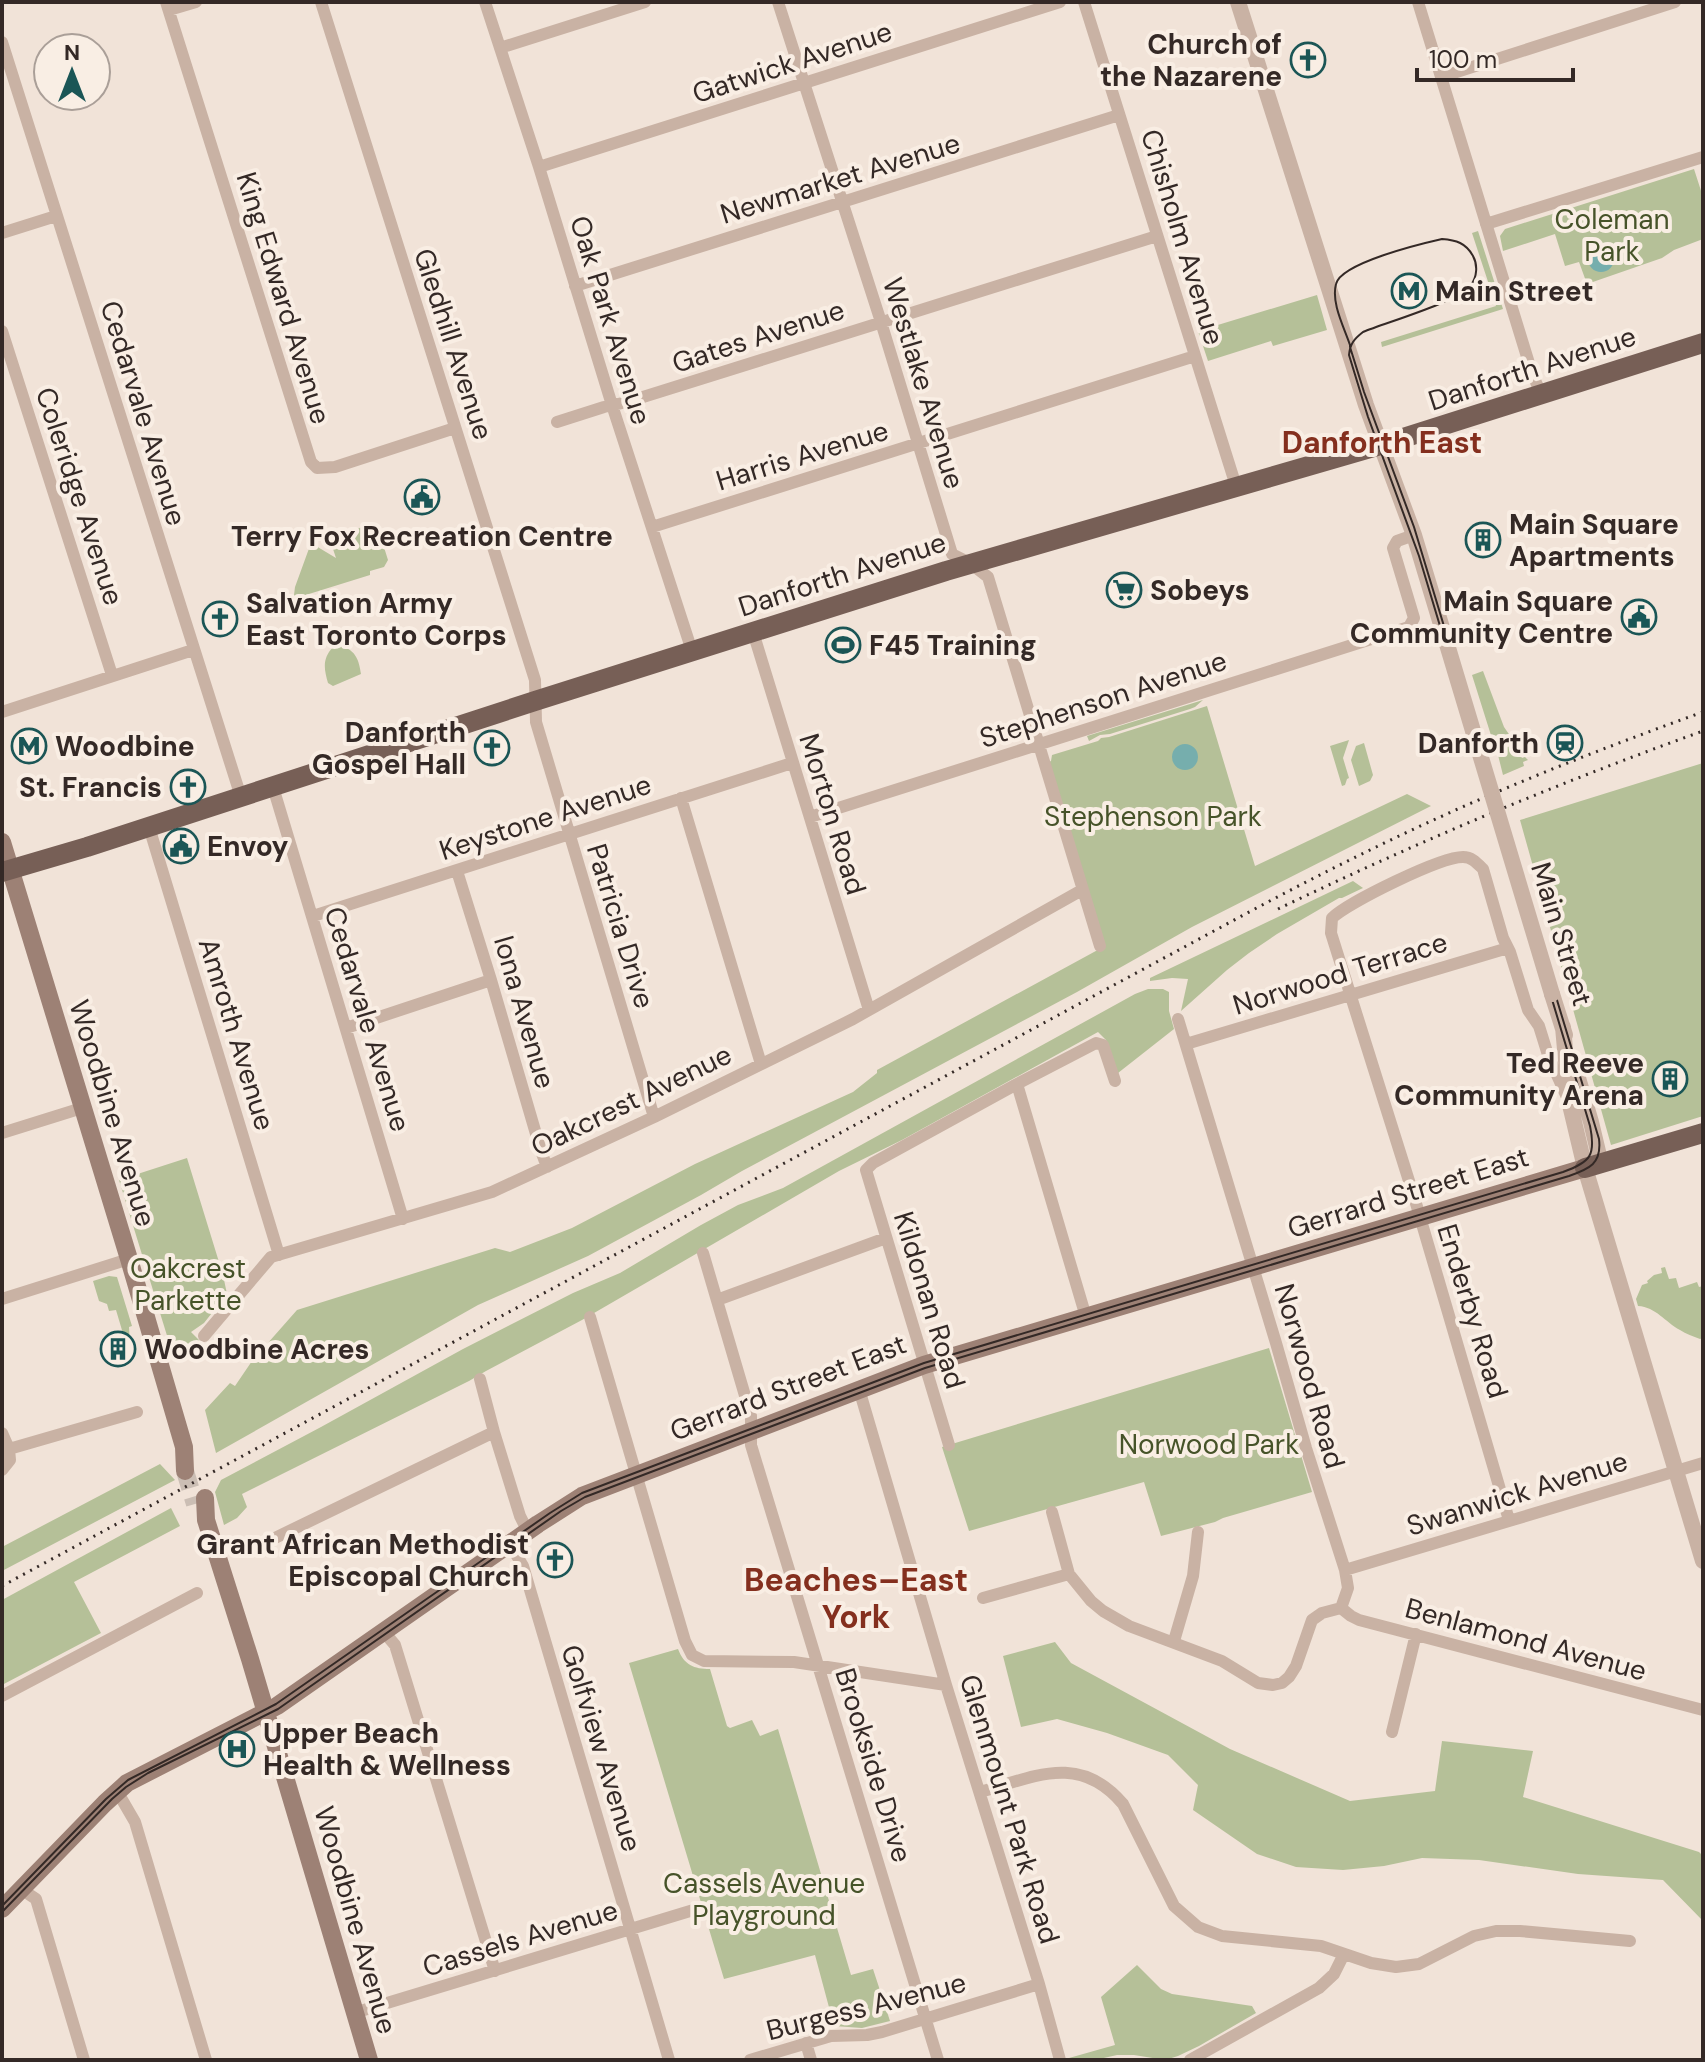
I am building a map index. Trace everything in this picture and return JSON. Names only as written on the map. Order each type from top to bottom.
[{"type":"main road","name":"Danforth Avenue","points":[[6,871],[970,563],[1381,445],[1703,343]]},
{"type":"main road","name":"Woodbine Avenue","points":[[2,842],[6,871],[129,1259],[190,1468]]},
{"type":"main road","name":"Gerrard Street East","points":[[9,1897],[117,1791],[149,1771],[266,1713],[582,1496],[924,1365],[1703,1133]]},
{"type":"main road","name":"Woodbine Avenue","points":[[200,1501],[369,2060]]},
{"type":"street","points":[[168,6],[196,2]]},
{"type":"street","name":"Gledhill Avenue","points":[[321,2],[535,680],[535,701]]},
{"type":"street","name":"Oak Park Avenue","points":[[485,2],[692,651]]},
{"type":"street","points":[[500,48],[645,2]]},
{"type":"street","name":"Westlake Avenue","points":[[778,2],[952,554],[988,577],[1100,946]]},
{"type":"street","name":"Gatwick Avenue","points":[[539,167],[1060,2]]},
{"type":"street","name":"Chisholm Avenue","points":[[1084,2],[1236,486]]},
{"type":"street","name":"Main Street","points":[[1238,2],[1338,318],[1414,535],[1591,1122],[1593,1166]]},
{"type":"street","points":[[1418,2],[1541,394]]},
{"type":"street","points":[[1441,77],[1642,7],[1675,2]]},
{"type":"street","name":"King Edward Avenue","points":[[168,6],[311,462],[317,468],[335,467],[455,428]]},
{"type":"street","name":"Cedarvale Avenue","points":[[2,42],[241,797]]},
{"type":"street","name":"Newmarket Avenue","points":[[575,286],[1119,115]]},
{"type":"street","points":[[1486,224],[1703,157]]},
{"type":"street","points":[[2,233],[56,216]]},
{"type":"street","name":"Gates Avenue","points":[[557,422],[1157,236]]},
{"type":"street","name":"Coleridge Avenue","points":[[2,331],[112,675]]},
{"type":"street","name":"Harris Avenue","points":[[652,527],[1195,356]]},
{"type":"street","name":"Stephenson Avenue","points":[[810,817],[1411,626],[1414,618],[1393,548],[1397,541],[1414,535]]},
{"type":"street","name":"Morton Road","points":[[753,632],[869,1010]]},
{"type":"street","points":[[2,712],[193,650]]},
{"type":"street","name":"Patricia Drive","points":[[535,701],[536,722],[654,1117]]},
{"type":"street","name":"Keystone Avenue","points":[[313,916],[792,763]]},
{"type":"street","name":"Cedarvale Avenue","points":[[273,787],[403,1219]]},
{"type":"street","points":[[681,798],[761,1064]]},
{"type":"street","name":"Amroth Avenue","points":[[149,827],[279,1255]]},
{"type":"street","name":"Main Street","points":[[1331,933],[1332,918],[1338,913],[1428,866],[1466,857],[1483,869],[1528,1010],[1539,1026],[1593,1166],[1703,1561]]},
{"type":"street","name":"Iona Avenue","points":[[457,871],[547,1167]]},
{"type":"street","name":"Oakcrest Avenue","points":[[204,1336],[271,1257],[492,1192],[654,1117],[869,1010],[1082,890]]},
{"type":"street","name":"Enderby Road","points":[[1331,933],[1420,1217],[1509,1520]]},
{"type":"street","name":"Norwood Terrace","points":[[1186,1044],[1508,948]]},
{"type":"street","points":[[346,1028],[491,980]]},
{"type":"street","name":"Norwood Road","points":[[1178,1019],[1345,1570],[1348,1588],[1341,1608]]},
{"type":"street","name":"Main Street","points":[[1563,1027],[1570,1105]]},
{"type":"street","points":[[1086,1317],[1017,1084],[1096,1043],[1103,1045],[1115,1081]]},
{"type":"street","name":"Kildonan Road","points":[[949,1445],[866,1170],[873,1163],[1017,1084]]},
{"type":"street","points":[[2,1133],[82,1108]]},
{"type":"street","points":[[717,1300],[886,1238]]},
{"type":"street","name":"Brookside Drive","points":[[703,1253],[752,1418],[750,1444],[938,2060]]},
{"type":"street","points":[[2,1299],[129,1259]]},
{"type":"street","points":[[590,1317],[685,1641],[692,1655],[704,1661],[794,1662],[946,1685]]},
{"type":"street","points":[[480,1379],[521,1519],[528,1532]]},
{"type":"street","name":"Glenmount Park Road","points":[[859,1389],[1060,2060]]},
{"type":"street","points":[[9,1449],[137,1412]]},
{"type":"street","points":[[250,1550],[494,1432]]},
{"type":"street","points":[[2,1433],[10,1460],[2,1470]]},
{"type":"street","name":"Swanwick Avenue","points":[[1345,1570],[1703,1463]]},
{"type":"street","points":[[1052,1512],[1069,1574],[1091,1601],[1115,1619],[1222,1661],[1263,1685],[1287,1680],[1293,1672],[1312,1620],[1322,1613],[1341,1608]]},
{"type":"street","points":[[1174,1641],[1193,1576],[1198,1532]]},
{"type":"street","name":"Golfview Avenue","points":[[510,1544],[523,1566],[669,2060]]},
{"type":"street","points":[[983,1598],[1069,1574]]},
{"type":"street","points":[[2,1696],[197,1593]]},
{"type":"street","name":"Benlamond Avenue","points":[[1341,1608],[1359,1620],[1703,1710]]},
{"type":"street","points":[[384,1632],[395,1645],[495,1971]]},
{"type":"street","points":[[1392,1732],[1416,1634]]},
{"type":"street","points":[[980,1792],[1040,1774],[1058,1772],[1079,1774],[1097,1781],[1123,1804],[1174,1906],[1198,1927],[1213,1934],[1313,1945],[1378,1965],[1408,1966],[1426,1961],[1474,1936],[1496,1931],[1630,1941]]},
{"type":"street","points":[[117,1791],[135,1822],[206,2060]]},
{"type":"street","points":[[9,1897],[36,1899],[84,2060]]},
{"type":"street","name":"Cassels Avenue","points":[[354,2013],[700,1908]]},
{"type":"street","points":[[1190,2060],[1319,1988],[1334,1974],[1344,1954]]},
{"type":"street","name":"Burgess Avenue","points":[[750,2060],[831,2036],[867,2035],[1039,1984]]},
{"type":"street","points":[[806,2043],[811,2060]]},
{"type":"green space","name":"Coleman Park","points":[[1694,169],[1703,197],[1703,239],[1662,258],[1587,284],[1579,262],[1565,266],[1555,234],[1503,251],[1500,236],[1505,229]]},
{"type":"green space","points":[[1478,231],[1503,309],[1382,347],[1381,342],[1496,306],[1472,233]]},
{"type":"green space","points":[[1317,295],[1327,330],[1273,346],[1271,341],[1208,361],[1198,331]]},
{"type":"green space","points":[[377,525],[388,560],[384,567],[370,571],[370,575],[296,598],[295,587],[311,543],[336,558],[329,537]]},
{"type":"green space","points":[[342,646],[356,657],[361,674],[333,686],[328,683],[326,660],[333,647]]},
{"type":"green space","points":[[1483,671],[1504,727],[1515,743],[1495,748],[1472,675]]},
{"type":"green space","points":[[1203,700],[1190,709],[1089,741],[1087,736]]},
{"type":"green space","name":"Stephenson Park","points":[[1207,706],[1255,866],[1407,794],[1431,806],[1192,927],[588,1256],[478,1305],[216,1453],[205,1410],[230,1383],[235,1386],[252,1361],[297,1310],[495,1248],[510,1252],[572,1228],[695,1164],[853,1092],[877,1070],[1105,946],[1049,762],[1052,755]]},
{"type":"green space","points":[[1349,740],[1343,758],[1349,778],[1342,786],[1330,746]]},
{"type":"green space","points":[[1364,743],[1373,775],[1370,781],[1359,786],[1351,760],[1356,746]]},
{"type":"green space","points":[[1513,745],[1522,758],[1528,760],[1523,762],[1524,766],[1503,775],[1497,751]]},
{"type":"green space","points":[[1703,763],[1703,1116],[1611,1145],[1520,820]]},
{"type":"green space","points":[[1353,881],[1363,888],[1339,898],[1277,934],[1227,970],[1181,1011],[1188,979],[1150,981],[1150,978]]},
{"type":"green space","points":[[1148,989],[1169,992],[1169,1011],[1174,1029],[1118,1073],[1106,1040],[1098,1032],[902,1140],[839,1171],[582,1320],[469,1381],[242,1494],[247,1507],[237,1518],[224,1525],[215,1492],[221,1480],[463,1349],[573,1293],[620,1273],[738,1205],[783,1188]]},
{"type":"green space","name":"Oakcrest Parkette","points":[[187,1158],[227,1294],[204,1323],[191,1332],[205,1346],[173,1355],[119,1180]]},
{"type":"green space","points":[[1665,1267],[1669,1279],[1676,1278],[1679,1288],[1697,1282],[1699,1287],[1703,1286],[1703,1338],[1685,1333],[1655,1312],[1638,1306],[1636,1299],[1642,1285],[1654,1275],[1662,1273],[1661,1268]]},
{"type":"green space","points":[[117,1277],[132,1326],[129,1327],[130,1346],[127,1347],[116,1310],[109,1311],[107,1304],[99,1301],[93,1281]]},
{"type":"green space","name":"Norwood Park","points":[[1269,1348],[1312,1492],[1161,1536],[1144,1482],[969,1531],[942,1447]]},
{"type":"green space","points":[[160,1464],[175,1480],[2,1571],[2,1547]]},
{"type":"green space","points":[[171,1508],[180,1526],[74,1582],[101,1633],[2,1685],[2,1600]]},
{"type":"green space","points":[[1055,1642],[1071,1663],[1230,1749],[1350,1801],[1435,1791],[1442,1741],[1533,1751],[1523,1797],[1699,1852],[1703,1856],[1703,1921],[1663,1880],[1578,1874],[1479,1860],[1422,1858],[1343,1870],[1296,1867],[1257,1854],[1193,1810],[1198,1785],[1168,1755],[1057,1719],[1021,1727],[1003,1656]]},
{"type":"green space","name":"Cassels Avenue Playground","points":[[678,1649],[690,1665],[710,1669],[727,1726],[730,1728],[752,1720],[760,1736],[778,1729],[851,1975],[873,1969],[890,2021],[862,2028],[834,2026],[815,1955],[724,1979],[629,1663]]},
{"type":"green space","points":[[1137,1965],[1161,1989],[1172,1994],[1252,2006],[1256,2013],[1199,2046],[1165,2060],[1117,2055],[1095,2060],[1070,2060],[1115,2045],[1101,1997]]},
{"type":"water","points":[[1601,246],[1610,250],[1614,259],[1610,268],[1601,272],[1592,268],[1588,259],[1592,250]]},
{"type":"water","points":[[1185,744],[1194,748],[1198,757],[1194,766],[1185,770],[1176,766],[1172,757],[1176,748]]},
{"type":"tunnel","points":[[185,1471],[195,1504]]},
{"type":"tram line","points":[[2,1906],[128,1780],[276,1704],[582,1493],[924,1363],[1563,1172],[1585,1161],[1591,1151],[1590,1126],[1419,556],[1368,417],[1349,355],[1350,348],[1353,342],[1363,332],[1437,305],[1471,285],[1476,267],[1473,256],[1464,245],[1442,239],[1366,262],[1341,276],[1336,284],[1335,299],[1339,315],[1350,345],[1350,347],[1364,392],[1414,527],[1599,1139],[1598,1154],[1593,1164],[1569,1176],[925,1368],[585,1497],[278,1709],[148,1773],[126,1787],[2,1912]]},
{"type":"railway","points":[[2,1586],[1311,879],[1512,786],[1703,712]]},
{"type":"railway","points":[[1278,909],[1488,814],[1703,731]]},
{"type":"place","name":"Church of the Nazarene","points":[[1308,60]]},
{"type":"place","name":"Main Street","points":[[1409,291]]},
{"type":"place","name":"Terry Fox Recreation Centre","points":[[422,497]]},
{"type":"place","name":"Main Square Apartments","points":[[1483,540]]},
{"type":"place","name":"Sobeys","points":[[1124,590]]},
{"type":"place","name":"Main Square Community Centre","points":[[1639,617]]},
{"type":"place","name":"Salvation Army East Toronto Corps","points":[[220,619]]},
{"type":"place","name":"F45 Training","points":[[843,645]]},
{"type":"place","name":"Danforth","points":[[1565,743]]},
{"type":"place","name":"Woodbine","points":[[29,746]]},
{"type":"place","name":"Danforth Gospel Hall","points":[[492,748]]},
{"type":"place","name":"St. Francis","points":[[188,787]]},
{"type":"place","name":"Envoy","points":[[181,846]]},
{"type":"place","name":"Ted Reeve Community Arena","points":[[1670,1079]]},
{"type":"place","name":"Woodbine Acres","points":[[118,1349]]},
{"type":"place","name":"Grant African Methodist Episcopal Church","points":[[555,1560]]},
{"type":"place","name":"Upper Beach Health & Wellness","points":[[237,1749]]},
{"type":"district","name":"Danforth East","points":[[1382,443]]},
{"type":"district","name":"Beaches–East York","points":[[856,1598]]}]
